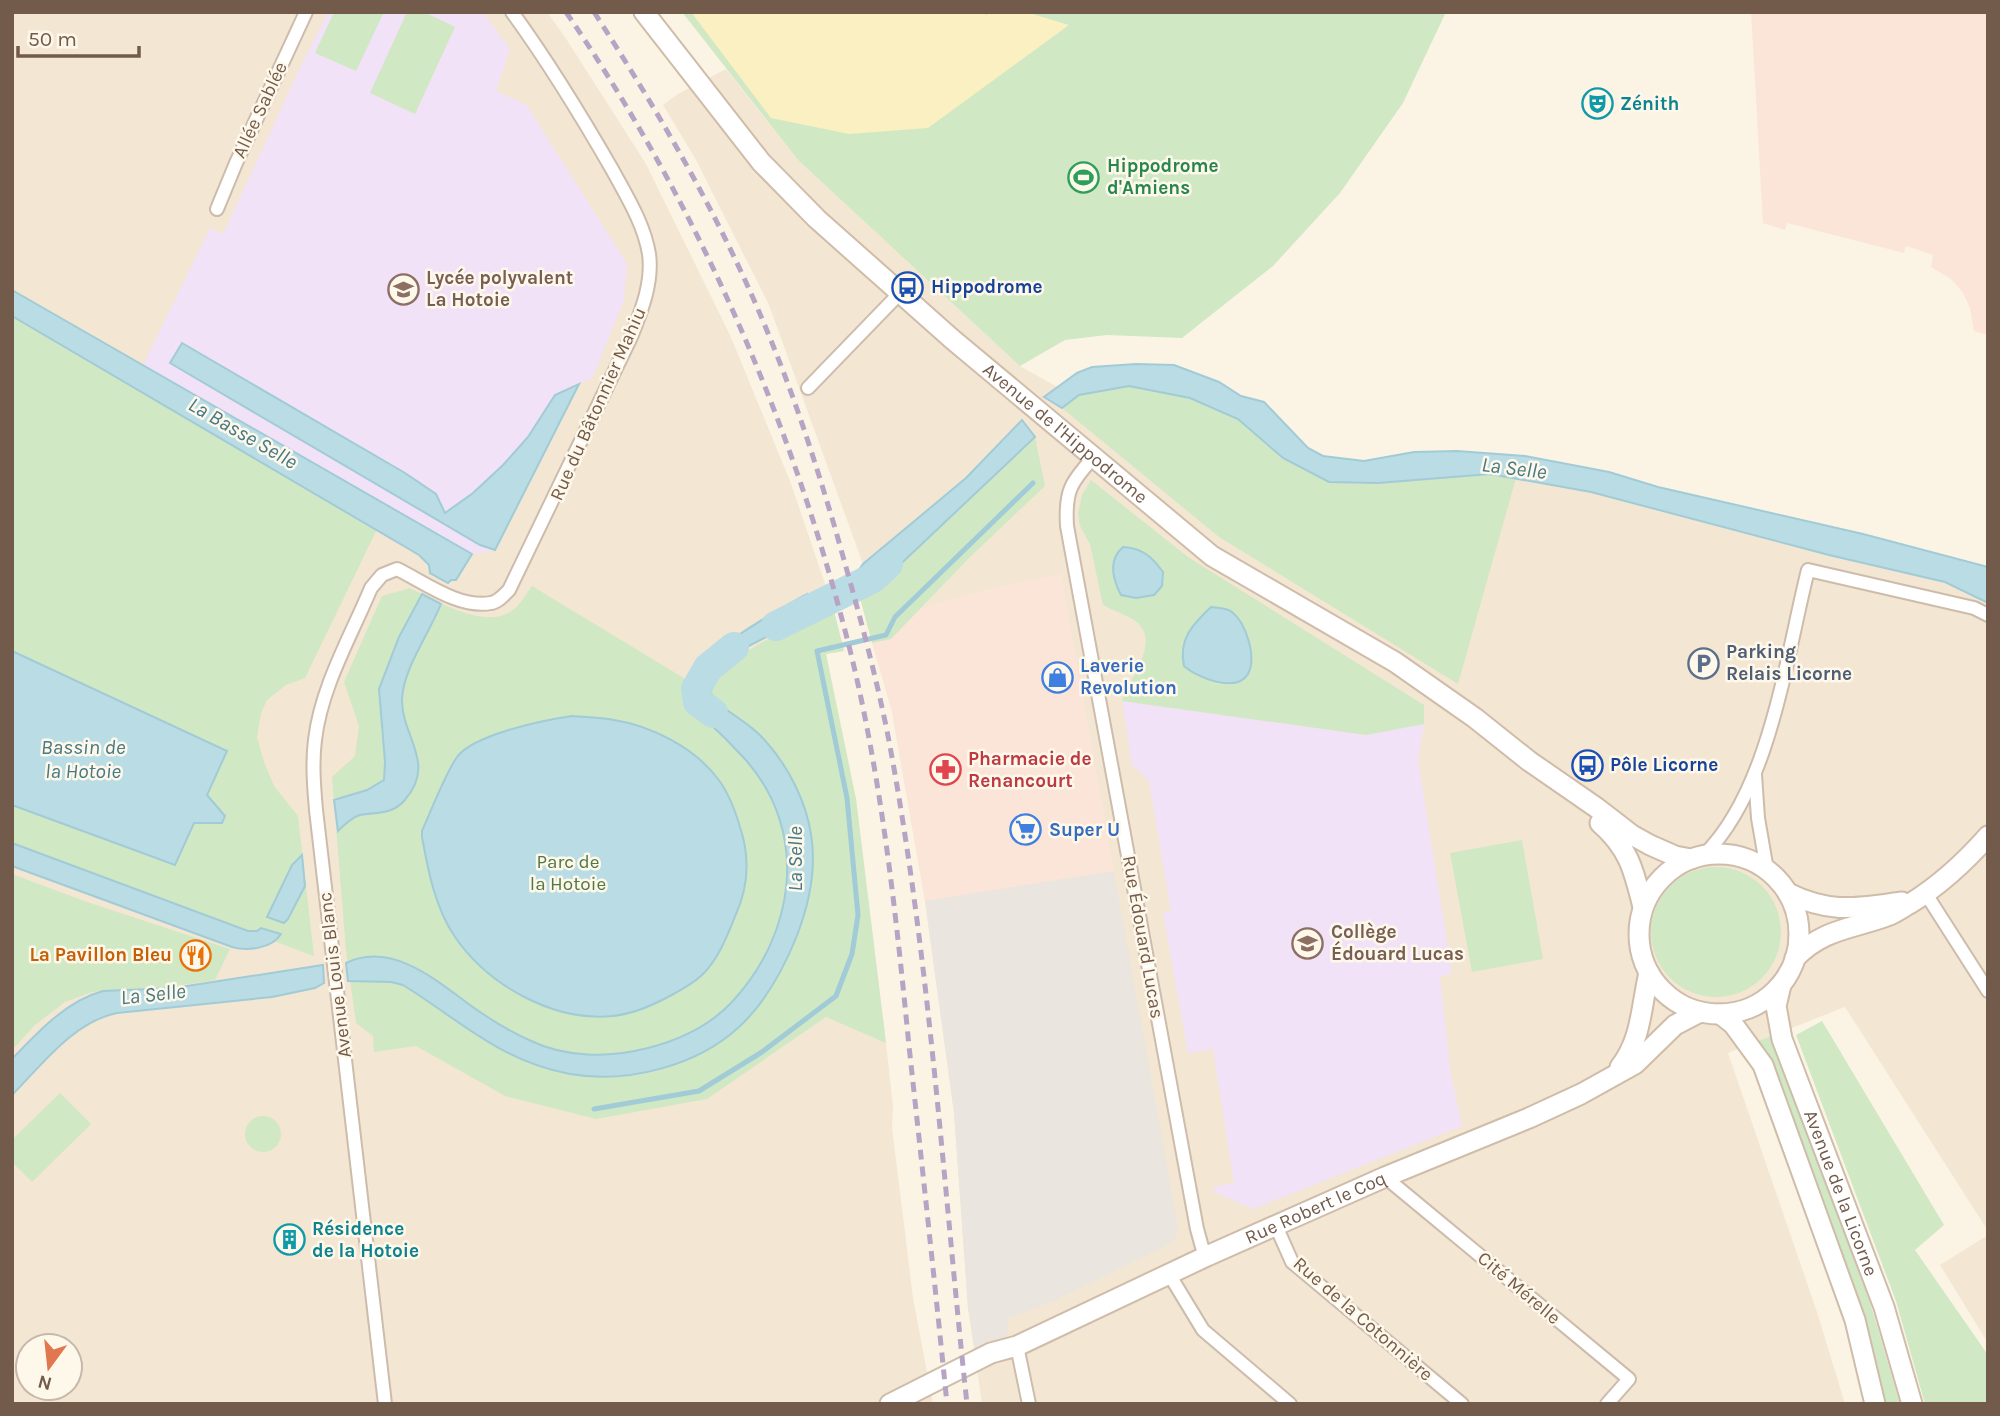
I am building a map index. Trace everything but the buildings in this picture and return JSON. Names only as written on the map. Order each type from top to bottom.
[{"type":"main road","name":"Avenue de l'Hippodrome","points":[[644,12],[761,162],[817,219],[899,294],[1212,556],[1395,662],[1475,718],[1552,778],[1650,845],[1675,856],[1698,857]]},
{"type":"main road","name":"Avenue de l'Hippodrome","points":[[1552,778],[1614,835],[1625,849],[1643,906]]},
{"type":"main road","points":[[1921,897],[1853,909],[1832,909],[1788,893],[1767,870],[1737,856],[1698,857],[1675,867],[1651,891],[1643,906],[1639,923],[1642,957],[1649,973],[1662,990],[1679,1004],[1710,1013],[1742,1010],[1763,1000],[1781,985],[1795,958],[1808,944],[1837,930],[1890,916],[1921,897],[1940,884],[1988,836]]},
{"type":"main road","points":[[1788,893],[1798,924],[1795,958]]},
{"type":"main road","name":"Rue Robert le Coq","points":[[1614,1075],[1636,1040],[1649,973]]},
{"type":"main road","name":"Avenue de la Licorne","points":[[1781,985],[1776,1006],[1782,1039],[1884,1307],[1912,1404]]},
{"type":"main road","name":"Rue Robert le Coq","points":[[1017,1346],[1207,1256],[1581,1094],[1635,1064],[1675,1025],[1710,1013]]},
{"type":"main road","name":"Avenue de la Licorne","points":[[1710,1013],[1733,1024],[1763,1065],[1855,1320],[1875,1404]]},
{"type":"main road","points":[[890,1404],[991,1353],[1017,1346]]},
{"type":"main road","points":[[914,1404],[964,1380],[1017,1346]]},
{"type":"street","name":"Allée Sablée","points":[[217,209],[306,12]]},
{"type":"street","name":"Rue du Bâtonnier Mahiu","points":[[450,596],[472,602],[491,603],[509,590],[612,380],[643,307],[649,270],[644,235],[631,205],[573,104],[512,12]]},
{"type":"street","points":[[808,388],[899,294]]},
{"type":"street","name":"Rue Édouard Lucas","points":[[1093,457],[1074,481],[1065,498],[1067,526],[1197,1229],[1207,1256]]},
{"type":"street","name":"Avenue Louis Blanc","points":[[385,1404],[328,926],[313,776],[315,739],[332,681],[371,588],[382,575],[397,569],[450,596]]},
{"type":"street","points":[[1698,857],[1717,842],[1755,775],[1808,570],[1974,608],[1988,615]]},
{"type":"street","points":[[1755,775],[1758,818],[1767,870]]},
{"type":"street","points":[[1921,897],[1988,990]]},
{"type":"street","name":"Cité Mérelle","points":[[1385,1177],[1629,1379],[1607,1404]]},
{"type":"street","name":"Rue de la Cotonnière","points":[[1276,1226],[1292,1262],[1462,1404]]},
{"type":"street","points":[[1169,1274],[1203,1330],[1290,1404]]},
{"type":"street","points":[[1017,1346],[1029,1404]]},
{"type":"shaded area","points":[[12,12],[547,12],[565,37],[646,164],[730,335],[790,481],[833,607],[844,651],[826,654],[856,799],[886,1043],[893,1107],[892,1127],[913,1298],[933,1404],[12,1404]]},
{"type":"shaded area","name":"Lycée polyvalent La Hotoie","points":[[328,12],[483,12],[510,49],[496,91],[526,104],[627,264],[624,300],[592,378],[579,384],[495,550],[472,554],[143,365],[210,228],[223,234]]},
{"type":"shaded area","points":[[1751,12],[1988,12],[1988,335],[1974,331],[1970,308],[1963,293],[1951,279],[1931,267],[1933,255],[1906,246],[1904,253],[1787,223],[1785,230],[1763,223]]},
{"type":"shaded area","points":[[726,69],[798,160],[1020,366],[1061,389],[1343,477],[1497,460],[1988,584],[1988,1231],[1845,1007],[1728,1053],[1817,1312],[1845,1404],[982,1404],[968,1308],[954,1113],[925,901],[892,712],[859,594],[870,592],[965,478],[863,564],[769,305],[695,158],[663,105],[678,94]]},
{"type":"shaded area","points":[[1061,574],[1114,871],[925,901],[892,712],[872,643],[891,639],[921,608],[985,590]]},
{"type":"shaded area","name":"Collège Édouard Lucas","points":[[1122,701],[1366,735],[1424,724],[1418,760],[1452,973],[1440,977],[1451,1075],[1462,1126],[1253,1209],[1214,1192],[1214,1187],[1234,1183],[1213,1049],[1188,1053],[1163,913],[1171,911],[1149,781],[1132,765]]},
{"type":"shaded area","points":[[1114,871],[1178,1228],[1174,1242],[1058,1299],[1007,1319],[1008,1336],[975,1350],[968,1308],[954,1113],[925,901]]},
{"type":"shaded area","points":[[1988,1235],[1988,1343],[1940,1265]]},
{"type":"green space","points":[[334,12],[384,12],[356,71],[315,53]]},
{"type":"green space","points":[[407,12],[424,12],[455,27],[415,114],[370,93]]},
{"type":"green space","name":"Hippodrome d'Amiens","points":[[682,12],[1446,12],[1403,103],[1340,193],[1273,266],[1182,338],[1107,335],[1065,340],[1020,366],[798,160]]},
{"type":"green space","points":[[12,314],[380,523],[305,678],[286,685],[267,700],[261,713],[257,737],[274,786],[298,816],[314,956],[12,844]]},
{"type":"green space","points":[[1129,386],[1190,398],[1238,419],[1283,458],[1378,483],[1490,474],[1516,478],[1458,684],[1219,537],[1062,408],[1079,395]]},
{"type":"green space","points":[[1035,437],[1045,486],[969,558],[891,639],[872,643],[859,594],[870,592]]},
{"type":"green space","points":[[1091,480],[1188,557],[1424,705],[1424,724],[1366,735],[1122,701],[1142,660],[1146,638],[1134,620],[1103,605],[1090,544],[1080,526],[1078,514],[1082,495]]},
{"type":"green space","name":"Parc de la Hotoie","points":[[532,586],[692,683],[813,613],[831,605],[833,607],[844,651],[826,654],[856,799],[886,1043],[826,1017],[707,1099],[596,1119],[505,1096],[416,1046],[374,1052],[373,1036],[356,1023],[346,951],[332,777],[355,756],[359,726],[344,682],[382,596],[410,588],[459,611],[486,617],[510,612]]},
{"type":"green space","points":[[1522,840],[1543,959],[1472,972],[1450,853]]},
{"type":"green space","points":[[1716,867],[1741,872],[1762,886],[1776,907],[1781,932],[1776,957],[1762,978],[1741,992],[1716,997],[1691,992],[1670,978],[1656,957],[1651,932],[1656,907],[1670,886],[1691,872]]},
{"type":"green space","points":[[12,874],[230,949],[215,980],[92,992],[65,1002],[35,1025],[12,1050]]},
{"type":"green space","points":[[1822,1021],[1944,1225],[1915,1250],[1988,1355],[1988,1404],[1925,1404],[1896,1301],[1796,1035]]},
{"type":"green space","points":[[1771,1036],[1870,1302],[1900,1404],[1885,1404],[1862,1315],[1758,1041]]},
{"type":"green space","points":[[60,1093],[91,1124],[32,1182],[12,1162],[12,1140]]},
{"type":"green space","points":[[263,1116],[276,1121],[281,1134],[276,1147],[263,1152],[250,1147],[245,1134],[250,1121]]},
{"type":"sand","points":[[691,12],[980,12],[987,15],[988,12],[1026,12],[1069,25],[928,128],[849,134],[771,118]]},
{"type":"water","name":"La Basse Selle","points":[[12,290],[472,554],[456,580],[448,583],[430,573],[429,565],[419,555],[12,316]]},
{"type":"water","points":[[182,343],[405,473],[436,494],[445,513],[473,493],[503,465],[528,437],[555,395],[579,384],[495,550],[480,545],[170,363]]},
{"type":"water","points":[[1174,365],[1219,382],[1241,396],[1264,402],[1308,448],[1323,456],[1364,461],[1414,452],[1457,451],[1525,456],[1609,472],[1658,487],[1863,534],[1988,567],[1988,603],[1945,582],[1829,555],[1591,492],[1490,474],[1378,483],[1329,482],[1283,458],[1238,419],[1190,398],[1129,386],[1079,395],[1062,408],[1044,397],[1077,373],[1092,367]]},
{"type":"water","points":[[1022,420],[1035,437],[870,593],[859,594],[854,577],[863,564],[966,478]]},
{"type":"water","points":[[1123,547],[1146,554],[1163,572],[1162,586],[1154,595],[1136,598],[1121,595],[1115,582],[1113,563]]},
{"type":"water","points":[[422,594],[441,604],[407,675],[402,699],[403,713],[418,762],[414,787],[394,809],[357,816],[338,831],[334,800],[367,790],[384,780],[379,689],[399,637]]},
{"type":"water","points":[[807,594],[813,613],[737,652],[710,676],[698,670],[734,638]]},
{"type":"water","points":[[1211,607],[1232,612],[1242,624],[1249,641],[1251,659],[1248,674],[1235,683],[1206,679],[1184,666],[1183,648],[1188,633]]},
{"type":"water","name":"Bassin de la Hotoie","points":[[12,651],[227,751],[207,795],[225,816],[222,823],[194,823],[175,865],[12,805]]},
{"type":"water","points":[[689,676],[709,687],[717,701],[759,734],[776,753],[801,798],[813,847],[811,887],[796,938],[772,986],[739,1027],[703,1052],[660,1069],[615,1076],[570,1074],[545,1068],[502,1050],[403,985],[391,982],[348,981],[346,963],[363,957],[396,960],[428,975],[484,1015],[521,1036],[543,1046],[588,1055],[618,1054],[660,1045],[693,1031],[713,1019],[731,1003],[753,976],[770,946],[781,914],[787,882],[786,849],[779,817],[765,787],[744,758],[687,702],[685,692]]},
{"type":"water","points":[[572,716],[609,719],[643,727],[685,748],[718,779],[728,796],[738,821],[747,860],[744,892],[722,945],[709,968],[687,987],[642,1009],[620,1015],[590,1016],[545,1006],[504,985],[485,970],[455,937],[442,914],[422,837],[422,831],[448,773],[457,757],[466,749],[478,741],[511,729]]},
{"type":"water","points":[[12,843],[248,931],[261,928],[281,934],[272,943],[259,948],[232,947],[12,866]]},
{"type":"water","points":[[302,855],[305,886],[288,919],[284,923],[267,917],[292,865]]},
{"type":"water","points":[[323,965],[324,983],[315,988],[272,997],[117,1013],[101,1018],[86,1025],[59,1046],[12,1095],[12,1059],[53,1019],[90,996],[103,991],[174,988]]},
{"type":"waterway","points":[[594,1109],[699,1091],[762,1052],[836,996],[852,954],[858,915],[847,798],[817,651],[886,635],[895,617],[1033,483]]},
{"type":"waterway","name":"La Selle","points":[[776,626],[873,578],[888,564]]},
{"type":"waterway","name":"La Selle","points":[[713,713],[698,702],[696,689],[708,668],[734,647]]},
{"type":"railway","points":[[566,12],[659,162],[700,240],[771,402],[828,569],[862,702],[887,848],[947,1404]]},
{"type":"railway","points":[[594,12],[645,93],[692,176],[756,304],[807,438],[857,608],[889,741],[915,906],[967,1404]]},
{"type":"place","name":"Zénith","points":[[1597,104]]},
{"type":"place","name":"Hippodrome d'Amiens","points":[[1084,177]]},
{"type":"place","name":"Hippodrome","points":[[908,287]]},
{"type":"place","name":"Lycée polyvalent La Hotoie","points":[[403,289]]},
{"type":"place","name":"Parking Relais Licorne","points":[[1703,663]]},
{"type":"place","name":"Laverie Revolution","points":[[1057,677]]},
{"type":"place","name":"Pôle Licorne","points":[[1587,765]]},
{"type":"place","name":"Pharmacie de Renancourt","points":[[945,770]]},
{"type":"place","name":"Super U","points":[[1026,830]]},
{"type":"place","name":"Collège Édouard Lucas","points":[[1308,943]]},
{"type":"place","name":"La Pavillon Bleu","points":[[195,955]]},
{"type":"place","name":"Résidence de la Hotoie","points":[[289,1240]]}]
